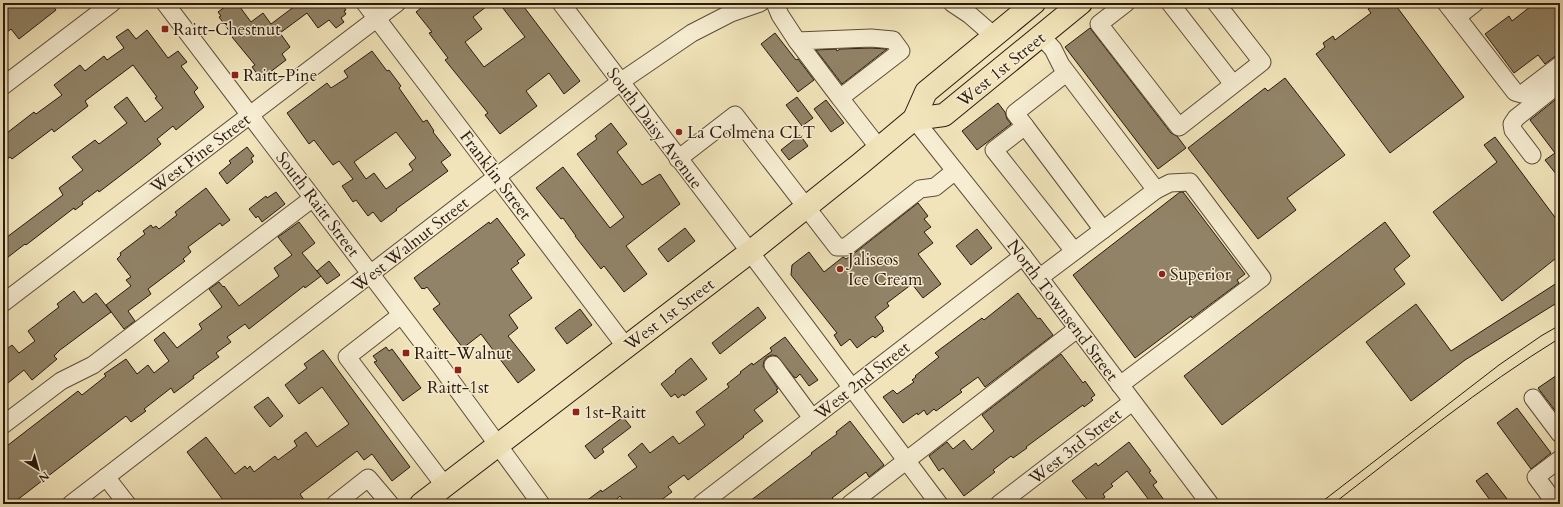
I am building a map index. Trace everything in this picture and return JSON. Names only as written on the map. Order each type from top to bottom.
[{"type":"main road","name":"West 1st Street","points":[[421,504],[806,208],[914,118],[926,92],[1034,3]]},
{"type":"main road","name":"West 1st Street","points":[[914,118],[944,115],[1081,3]]},
{"type":"street","points":[[3,86],[112,3]]},
{"type":"street","name":"South Raitt Street","points":[[165,3],[401,315],[537,502]]},
{"type":"street","name":"Franklin Street","points":[[365,3],[626,347]]},
{"type":"street","name":"West Pine Street","points":[[3,303],[397,3]]},
{"type":"street","name":"South Daisy Avenue","points":[[560,3],[750,252],[939,504]]},
{"type":"street","name":"West Walnut Street","points":[[71,504],[620,82],[692,33],[731,13],[760,3]]},
{"type":"street","points":[[776,3],[780,15],[797,41],[879,148]]},
{"type":"street","points":[[952,3],[970,15],[994,36]]},
{"type":"street","points":[[1126,3],[1099,24],[1179,126],[1262,62],[1216,3]]},
{"type":"street","points":[[1170,3],[1233,84]]},
{"type":"street","points":[[1446,3],[1515,92],[1522,94],[1560,65]]},
{"type":"street","points":[[1457,17],[1475,3]]},
{"type":"street","points":[[1041,36],[1053,50],[1060,65],[1156,190]]},
{"type":"street","points":[[797,41],[872,38],[893,40],[901,50],[840,98]]},
{"type":"street","points":[[1066,73],[1015,113],[1103,230]]},
{"type":"street","points":[[1532,155],[1513,130],[1512,124],[1516,118],[1560,83]]},
{"type":"street","points":[[678,159],[735,115],[837,247],[846,247],[920,188],[934,187],[955,171]]},
{"type":"street","name":"North Townsend Street","points":[[914,118],[1039,278],[1210,504]]},
{"type":"street","points":[[1025,126],[994,150],[1074,251]]},
{"type":"street","points":[[1039,278],[1156,190],[1170,183],[1190,182],[1262,278],[1120,385]]},
{"type":"street","points":[[3,424],[61,381],[92,365],[313,198]]},
{"type":"street","name":"West 2nd Street","points":[[701,504],[1022,256]]},
{"type":"street","points":[[401,315],[347,356],[445,486]]},
{"type":"street","points":[[850,504],[1077,329]]},
{"type":"street","points":[[773,365],[812,418]]},
{"type":"street","points":[[1533,398],[1560,434]]},
{"type":"street","name":"West 3rd Street","points":[[999,504],[1132,402]]},
{"type":"street","points":[[1556,504],[1536,477],[1560,459]]},
{"type":"street","points":[[106,477],[127,504]]},
{"type":"street","points":[[335,504],[368,478],[390,504]]},
{"type":"building","points":[[13,3],[51,3],[56,10],[19,39],[11,29],[3,35],[3,10]]},
{"type":"building","points":[[230,3],[237,3],[251,22],[263,13],[271,24],[299,3],[341,3],[346,10],[344,11],[346,14],[341,18],[344,22],[336,28],[329,20],[318,28],[307,13],[280,33],[290,47],[282,54],[286,60],[261,79],[252,67],[255,65],[232,37],[233,36],[219,17],[221,16],[218,12]]},
{"type":"building","points":[[427,3],[491,3],[473,17],[482,29],[465,42],[484,67],[525,37],[499,3],[521,3],[580,81],[564,94],[549,73],[526,91],[537,106],[500,134],[485,115],[488,113],[445,60],[448,58],[429,33],[432,32],[416,12]]},
{"type":"building","points":[[1377,3],[1394,3],[1464,97],[1390,153],[1316,54],[1325,47],[1323,43],[1333,36],[1335,40],[1371,13],[1368,9]]},
{"type":"building","points":[[1535,3],[1560,3],[1560,55],[1554,57],[1545,64],[1538,55],[1514,73],[1485,34],[1509,16],[1512,21]]},
{"type":"building","points":[[1090,28],[1171,133],[1177,136],[1186,148],[1158,169],[1065,47]]},
{"type":"building","points":[[128,29],[136,39],[147,30],[168,58],[178,51],[187,62],[181,66],[198,88],[194,92],[204,107],[176,130],[173,126],[157,139],[161,144],[141,160],[99,192],[98,190],[82,202],[83,204],[75,210],[74,208],[3,261],[3,240],[63,195],[59,188],[83,170],[72,157],[95,140],[99,144],[127,123],[114,107],[127,97],[145,122],[163,108],[155,98],[157,97],[133,65],[85,101],[88,106],[54,132],[52,129],[12,159],[10,157],[3,162],[3,136],[34,112],[36,114],[62,95],[54,85],[80,65],[85,71],[104,56],[107,60],[124,48],[116,37]]},
{"type":"building","points":[[775,33],[814,80],[798,92],[761,44]]},
{"type":"building","points":[[836,49],[837,51],[840,49],[887,49],[842,84],[816,50]]},
{"type":"building","points":[[372,51],[387,71],[389,70],[401,86],[399,88],[423,122],[427,120],[434,131],[433,132],[451,155],[441,162],[448,171],[396,209],[397,210],[381,222],[373,212],[368,216],[356,200],[353,202],[342,186],[353,179],[339,161],[333,165],[314,140],[309,144],[287,113],[327,83],[331,88],[348,77],[344,71]],"holes":[[[396,132],[416,158],[409,164],[413,170],[386,189],[374,173],[366,179],[354,162]]]},
{"type":"building","points":[[1285,78],[1345,155],[1287,198],[1296,210],[1258,239],[1188,148],[1265,88],[1268,91]]},
{"type":"building","points":[[1560,96],[1560,179],[1545,160],[1555,153],[1530,120]]},
{"type":"building","points":[[797,97],[813,118],[802,126],[786,105]]},
{"type":"building","points":[[826,100],[844,123],[831,132],[814,109]]},
{"type":"building","points":[[998,103],[1005,112],[1007,119],[1011,124],[977,150],[962,131]]},
{"type":"building","points":[[611,123],[627,144],[617,152],[642,185],[660,174],[680,204],[626,246],[647,274],[624,292],[604,266],[601,269],[563,218],[561,219],[536,188],[563,167],[610,228],[624,217],[577,154],[597,139],[595,136]]},
{"type":"building","points":[[800,135],[808,146],[789,160],[781,150]]},
{"type":"building","points":[[1495,137],[1560,224],[1560,255],[1502,301],[1433,212],[1497,162],[1484,145]]},
{"type":"building","points":[[247,147],[254,156],[251,158],[253,162],[227,184],[219,173],[231,163],[229,161]]},
{"type":"building","points":[[206,188],[230,220],[222,226],[220,223],[188,247],[191,252],[183,259],[185,261],[148,289],[151,294],[128,311],[135,321],[124,329],[106,305],[131,286],[126,280],[131,277],[117,259],[121,255],[120,253],[145,234],[143,231],[151,225],[153,228],[156,226],[159,229],[177,215],[175,212]]},
{"type":"building","points":[[276,192],[285,204],[262,222],[258,216],[256,218],[249,209],[266,196],[267,198]]},
{"type":"building","points":[[1180,192],[1183,192],[1245,274],[1237,280],[1239,283],[1192,318],[1191,316],[1135,358],[1073,275]]},
{"type":"building","points":[[918,203],[928,216],[924,219],[931,227],[924,232],[933,243],[918,254],[941,284],[923,298],[912,284],[887,303],[889,306],[875,317],[884,331],[875,338],[873,336],[857,348],[850,339],[841,346],[834,335],[837,333],[791,275],[792,265],[809,252],[824,272],[843,257],[846,259],[852,255]]},
{"type":"building","points":[[497,218],[525,255],[517,261],[519,263],[511,269],[532,298],[509,315],[518,328],[508,336],[535,370],[518,383],[481,334],[463,348],[433,309],[440,304],[427,287],[422,289],[414,278],[489,222],[490,224]]},
{"type":"building","points":[[299,222],[315,243],[302,253],[321,276],[305,288],[304,286],[249,329],[245,324],[227,337],[231,342],[216,353],[219,357],[193,376],[194,378],[174,393],[171,388],[144,409],[146,411],[131,422],[126,416],[12,504],[3,504],[3,449],[78,391],[82,395],[106,376],[104,374],[126,359],[137,374],[148,365],[154,373],[169,361],[154,340],[164,332],[177,348],[202,329],[199,324],[222,307],[209,289],[219,282],[223,287],[224,286],[239,306],[279,276],[274,268],[292,255],[278,237]]},
{"type":"building","points":[[1385,222],[1410,256],[1394,269],[1405,284],[1222,425],[1184,376]]},
{"type":"building","points":[[685,228],[695,241],[668,262],[658,249]]},
{"type":"building","points":[[977,229],[992,248],[971,265],[956,246]]},
{"type":"building","points":[[329,261],[340,275],[327,284],[317,271]]},
{"type":"building","points":[[1560,281],[1560,301],[1465,360],[1411,401],[1366,342],[1416,304],[1451,351]]},
{"type":"building","points":[[74,291],[83,303],[96,293],[111,312],[60,350],[54,356],[57,359],[32,380],[24,370],[3,387],[3,352],[12,345],[19,353],[35,341],[28,331],[59,307],[57,304]]},
{"type":"building","points":[[1018,293],[1038,319],[1040,318],[1053,335],[985,387],[978,377],[960,390],[962,392],[936,411],[934,409],[927,415],[924,410],[903,423],[883,397],[893,390],[897,394],[914,382],[912,380],[916,377],[915,376],[939,357],[935,353],[982,318],[984,320]]},
{"type":"building","points":[[758,307],[766,318],[720,354],[712,343]]},
{"type":"building","points":[[580,309],[592,325],[567,344],[555,328]]},
{"type":"building","points":[[785,337],[818,380],[809,386],[800,374],[796,378],[794,377],[777,356],[772,355],[767,357],[763,366],[778,389],[776,390],[778,392],[754,410],[763,421],[743,436],[744,437],[688,480],[684,475],[668,487],[672,492],[656,504],[626,504],[620,496],[611,504],[582,504],[601,490],[602,492],[637,467],[628,455],[642,443],[650,453],[673,436],[679,444],[705,425],[696,412],[729,387],[727,384],[741,373],[740,372],[752,363],[753,365],[772,351],[770,348]]},
{"type":"building","points":[[386,347],[389,351],[392,349],[421,388],[403,401],[374,362],[377,361],[373,356]]},
{"type":"building","points":[[323,350],[410,467],[392,481],[372,454],[364,460],[357,451],[300,494],[307,504],[226,504],[187,452],[206,437],[235,474],[245,466],[247,469],[250,466],[254,472],[275,456],[278,460],[297,446],[294,441],[306,432],[317,447],[349,424],[322,387],[299,404],[285,385],[307,368],[304,364]]},
{"type":"building","points":[[1061,354],[1083,383],[1085,381],[1095,395],[1091,398],[1093,400],[1084,407],[1083,405],[1013,458],[1011,456],[993,470],[995,472],[964,496],[943,468],[939,471],[929,456],[947,442],[953,449],[964,440],[972,450],[994,431],[982,415]]},
{"type":"building","points":[[691,358],[707,379],[684,396],[683,394],[678,398],[675,394],[671,397],[661,384]]},
{"type":"building","points":[[1560,373],[1560,417],[1538,388]]},
{"type":"building","points":[[268,397],[283,416],[270,427],[254,407]]},
{"type":"building","points":[[1517,408],[1551,453],[1531,469],[1497,423]]},
{"type":"building","points":[[623,417],[631,427],[602,449],[604,452],[595,459],[585,446]]},
{"type":"building","points":[[850,421],[884,465],[869,477],[866,472],[832,498],[833,499],[827,504],[746,504],[812,454],[811,453],[837,434],[836,432]]},
{"type":"building","points":[[1129,442],[1151,471],[1149,472],[1157,482],[1153,485],[1167,504],[1152,504],[1127,471],[1111,484],[1113,486],[1103,494],[1105,497],[1097,504],[1091,504],[1072,481],[1096,463],[1098,466]]},
{"type":"building","points":[[1487,473],[1511,504],[1493,504],[1476,481]]},
{"type":"tram line","points":[[1319,504],[1499,365],[1541,336],[1560,325]]},
{"type":"tram line","points":[[1333,504],[1416,439],[1473,397],[1560,338]]},
{"type":"place","name":"Raitt-Chestnut","points":[[165,29]]},
{"type":"place","name":"Raitt-Pine","points":[[235,75]]},
{"type":"place","name":"La Colmena CLT","points":[[679,132]]},
{"type":"place","name":"Jaliscos Ice Cream","points":[[840,269]]},
{"type":"place","name":"Superior","points":[[1162,274]]},
{"type":"place","name":"Raitt-Walnut","points":[[406,353]]},
{"type":"place","name":"Raitt-1st","points":[[458,370]]},
{"type":"place","name":"1st-Raitt","points":[[576,412]]}]
